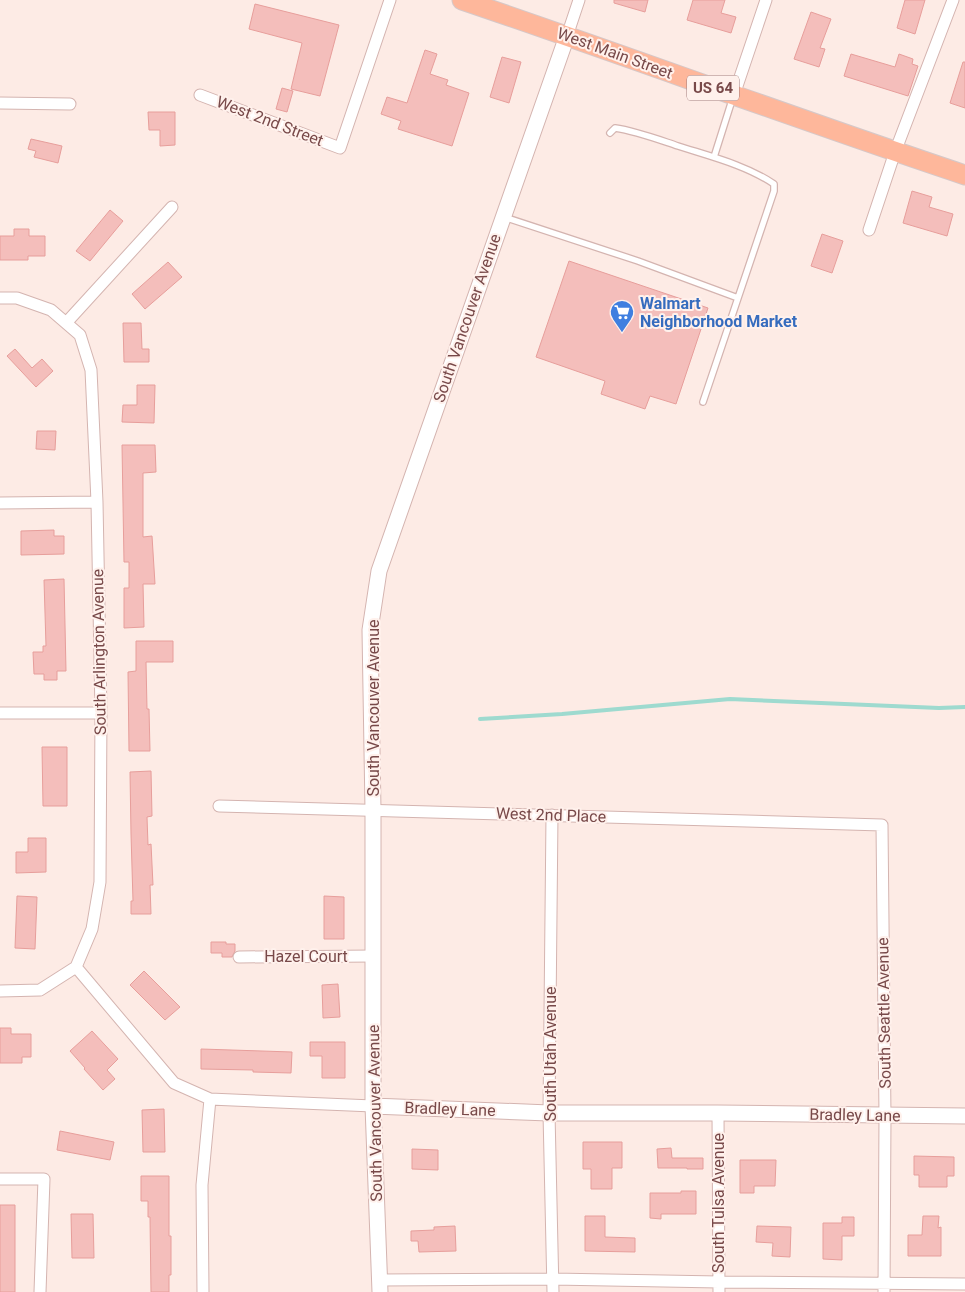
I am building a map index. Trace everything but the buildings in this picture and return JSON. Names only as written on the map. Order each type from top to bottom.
[{"type":"main road","name":"West Main Street","points":[[462,0],[965,175]]},
{"type":"street","name":"West 2nd Street","points":[[200,95],[340,148],[390,0]]},
{"type":"street","points":[[567,36],[579,0]]},
{"type":"street","points":[[734,95],[766,0]]},
{"type":"street","points":[[869,230],[895,152],[953,0]]},
{"type":"street","name":"South Vancouver Avenue","points":[[380,1286],[373,1106],[374,956],[370,630],[379,571],[567,36]]},
{"type":"street","points":[[0,103],[70,104]]},
{"type":"street","points":[[0,298],[17,298],[51,310],[66,323],[172,207]]},
{"type":"street","name":"South Arlington Avenue","points":[[66,323],[80,335],[91,370],[97,502],[101,713],[100,882],[92,929],[76,967]]},
{"type":"street","points":[[0,504],[97,502]]},
{"type":"street","points":[[0,713],[101,713]]},
{"type":"street","name":"West 2nd Place","points":[[219,806],[882,825]]},
{"type":"street","name":"South Utah Avenue","points":[[552,815],[549,1113],[553,1292]]},
{"type":"street","name":"South Seattle Avenue","points":[[882,825],[885,1116],[884,1288]]},
{"type":"street","name":"Hazel Court","points":[[239,957],[374,956]]},
{"type":"street","points":[[0,991],[40,990],[76,967]]},
{"type":"street","name":"Bradley Lane","points":[[76,967],[174,1083],[210,1099],[549,1113],[965,1116]]},
{"type":"street","points":[[203,1292],[202,1185],[210,1099]]},
{"type":"street","name":"South Tulsa Avenue","points":[[718,1113],[719,1287]]},
{"type":"street","points":[[0,1179],[44,1179],[40,1292]]},
{"type":"street","points":[[380,1286],[553,1279],[719,1287],[884,1288],[965,1284]]},
{"type":"lane","points":[[714,157],[734,95]]},
{"type":"lane","points":[[610,133],[615,128],[625,129],[714,157],[761,175],[774,184],[774,191],[703,402]]},
{"type":"lane","points":[[503,217],[675,274],[738,298]]},
{"type":"waterway","points":[[480,719],[562,714],[730,699],[939,708],[965,707]]},
{"type":"place","name":"Walmart Neighborhood Market","points":[[622,333]]}]
